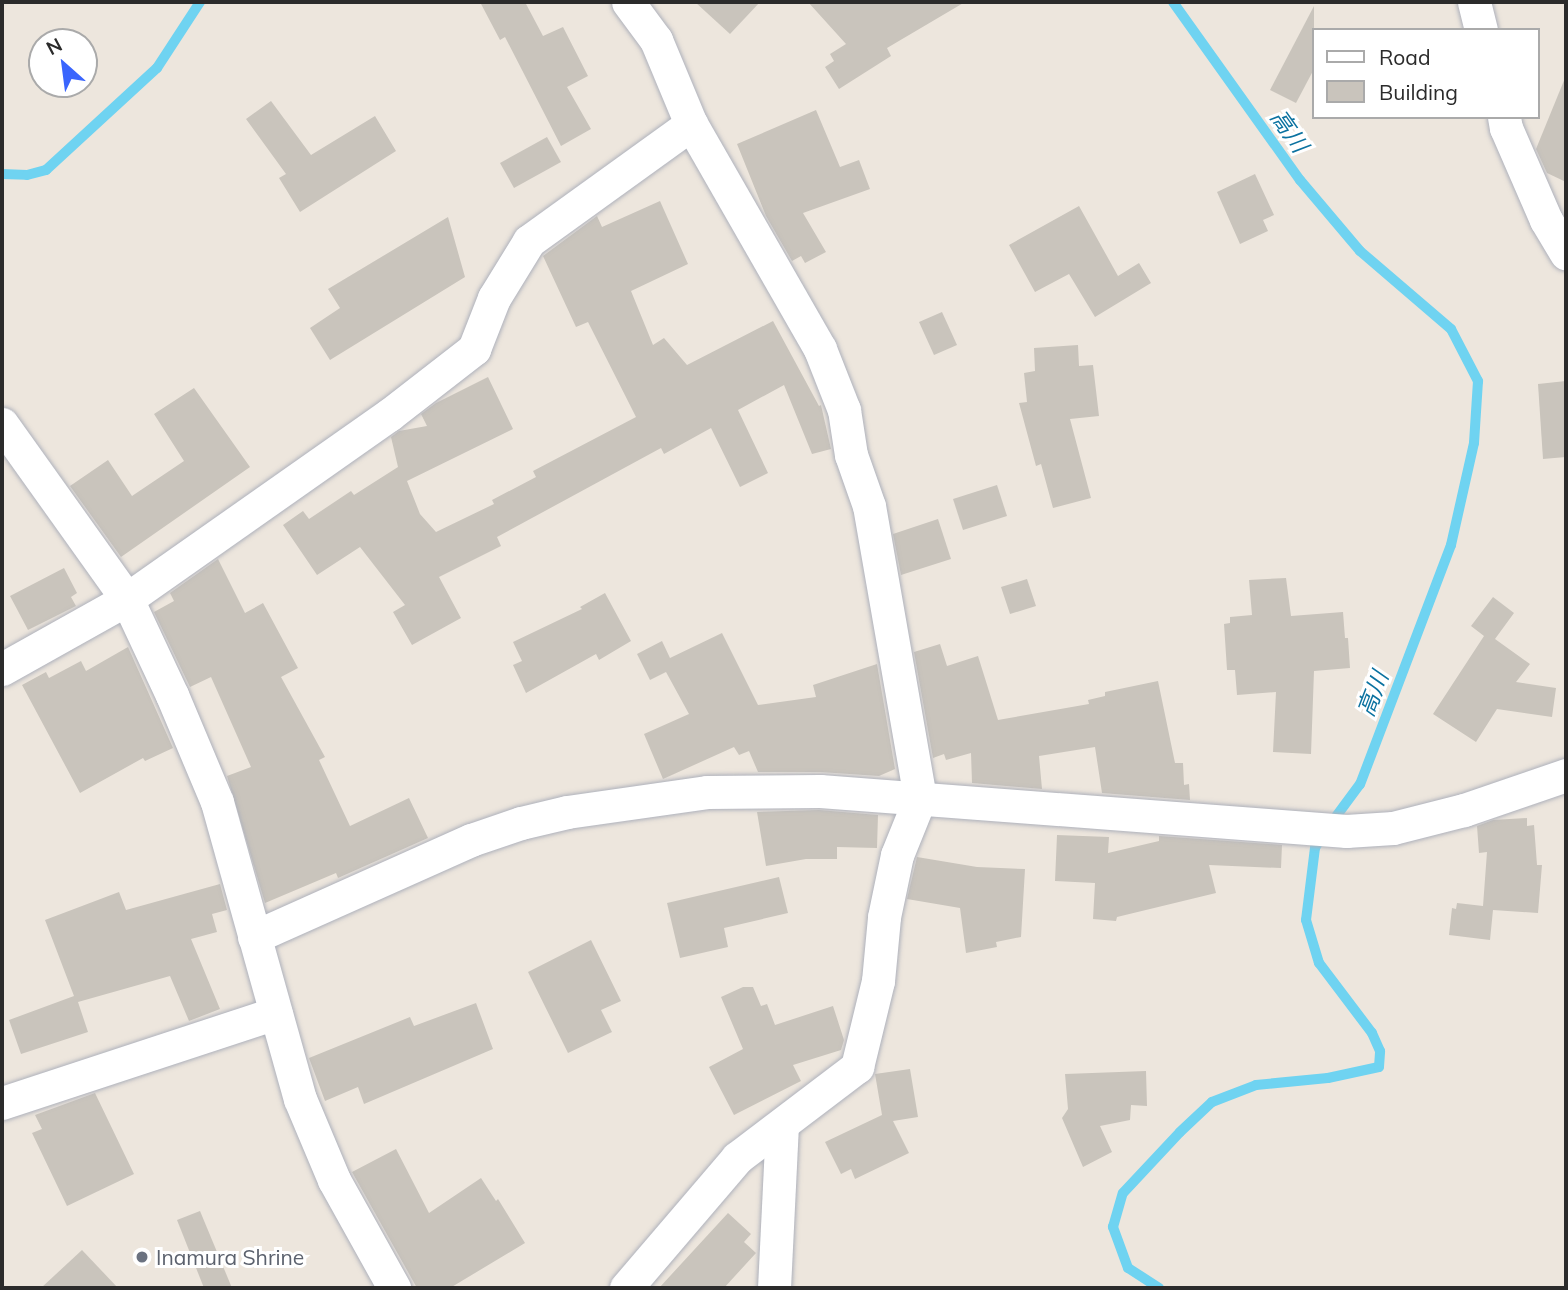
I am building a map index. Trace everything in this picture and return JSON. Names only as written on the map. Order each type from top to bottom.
[{"type":"street","points":[[626,1288],[737,1158],[857,1067],[878,981],[884,918],[897,855],[920,798],[869,506],[851,454],[844,410],[820,349],[691,124],[656,40],[628,2]]},
{"type":"street","points":[[1474,2],[1480,28]]},
{"type":"street","points":[[1504,119],[1546,220],[1566,253]]},
{"type":"street","points":[[2,670],[127,599],[389,415],[474,349],[494,298],[528,242],[691,124]]},
{"type":"street","points":[[2,424],[127,599],[172,695],[217,802],[300,1099],[334,1180],[394,1288]]},
{"type":"street","points":[[254,937],[471,840],[521,823],[567,812],[707,792],[820,791],[1346,831],[1393,828],[1464,810],[1566,775]]},
{"type":"street","points":[[2,1103],[276,1013]]},
{"type":"street","points":[[775,1288],[782,1125]]},
{"type":"building","points":[[480,2],[525,2],[543,36],[563,27],[588,76],[567,87],[591,129],[561,146],[505,37],[500,40]]},
{"type":"building","points":[[695,2],[760,2],[730,34]]},
{"type":"building","points":[[808,2],[965,2],[887,48],[891,56],[839,89],[825,67],[834,61],[830,54],[846,44]]},
{"type":"building","points":[[1314,6],[1312,73],[1296,103],[1270,90]]},
{"type":"building","points":[[1565,78],[1566,182],[1547,173],[1536,149]]},
{"type":"building","points":[[271,101],[311,155],[375,116],[396,151],[300,212],[279,178],[286,174],[246,119]]},
{"type":"building","points":[[816,110],[840,167],[859,160],[870,189],[803,213],[826,252],[805,263],[801,256],[792,261],[766,216],[737,144]]},
{"type":"building","points":[[547,137],[561,162],[514,188],[500,163]]},
{"type":"building","points":[[1255,174],[1274,215],[1263,220],[1268,231],[1240,244],[1217,192]]},
{"type":"building","points":[[660,201],[688,264],[631,291],[653,345],[664,338],[687,365],[773,321],[819,406],[821,405],[831,449],[812,454],[784,385],[738,410],[768,473],[740,487],[711,428],[664,454],[661,448],[497,537],[501,546],[439,577],[461,618],[412,645],[393,612],[405,605],[360,547],[317,575],[283,525],[303,511],[309,519],[351,491],[354,495],[398,467],[391,437],[399,431],[427,426],[421,414],[436,403],[488,377],[513,429],[407,481],[420,514],[436,532],[494,504],[492,500],[536,477],[533,471],[636,417],[588,322],[576,327],[543,256],[597,216],[602,227]]},
{"type":"building","points":[[1079,206],[1118,276],[1139,263],[1151,283],[1095,317],[1069,274],[1035,292],[1009,245]]},
{"type":"building","points":[[448,217],[465,277],[330,360],[310,328],[340,308],[328,289]]},
{"type":"building","points":[[942,312],[957,345],[934,355],[919,322]]},
{"type":"building","points":[[1078,345],[1079,366],[1093,365],[1099,416],[1070,419],[1091,498],[1053,508],[1041,464],[1036,466],[1019,403],[1027,402],[1024,373],[1035,371],[1034,348]]},
{"type":"building","points":[[1566,381],[1566,457],[1543,459],[1538,384]]},
{"type":"building","points":[[194,388],[250,467],[121,557],[70,486],[108,460],[132,496],[184,461],[154,414]]},
{"type":"building","points":[[997,485],[1007,516],[963,530],[953,499]]},
{"type":"building","points":[[938,519],[951,559],[901,575],[893,534]]},
{"type":"building","points":[[218,559],[245,613],[263,603],[298,668],[281,677],[325,757],[319,760],[350,826],[409,798],[428,838],[338,878],[336,873],[265,903],[227,776],[251,767],[211,677],[190,687],[154,612],[174,601],[170,593]]},
{"type":"building","points":[[64,568],[77,593],[71,597],[76,606],[28,630],[10,596]]},
{"type":"building","points":[[1286,578],[1291,616],[1343,612],[1345,638],[1348,638],[1350,668],[1314,671],[1311,754],[1273,752],[1276,692],[1237,695],[1235,670],[1227,670],[1224,624],[1230,623],[1230,617],[1252,615],[1249,580]]},
{"type":"building","points":[[1027,579],[1036,606],[1010,614],[1001,587]]},
{"type":"building","points":[[605,593],[631,641],[599,660],[596,654],[526,693],[513,665],[522,661],[513,642],[582,609],[580,607]]},
{"type":"building","points":[[1493,597],[1514,613],[1495,639],[1530,664],[1516,682],[1556,688],[1552,717],[1497,709],[1476,742],[1433,714],[1484,636],[1471,626]]},
{"type":"building","points":[[722,633],[758,705],[816,697],[813,685],[877,664],[895,769],[879,776],[758,772],[749,751],[739,755],[734,747],[663,779],[644,734],[689,714],[666,672],[650,680],[637,654],[662,641],[670,658]]},
{"type":"building","points":[[940,644],[947,666],[978,656],[998,720],[1089,704],[1088,700],[1105,696],[1105,692],[1158,681],[1175,763],[1183,763],[1184,785],[1189,784],[1190,800],[1102,793],[1095,747],[1039,756],[1042,789],[972,783],[971,753],[946,760],[944,754],[933,758],[914,652]]},
{"type":"building","points":[[128,647],[173,748],[145,761],[143,758],[80,793],[22,685],[46,672],[49,678],[81,661],[86,671]]},
{"type":"building","points":[[819,810],[878,815],[877,848],[837,847],[837,859],[806,859],[766,866],[757,812]]},
{"type":"building","points":[[1527,818],[1527,826],[1534,825],[1537,865],[1542,865],[1538,913],[1493,910],[1490,940],[1449,935],[1452,908],[1456,909],[1457,903],[1483,906],[1487,852],[1479,853],[1477,826],[1493,820]]},
{"type":"building","points":[[1057,835],[1109,837],[1108,853],[1159,841],[1159,836],[1282,845],[1281,868],[1209,865],[1216,893],[1117,917],[1116,921],[1093,919],[1095,883],[1055,881]]},
{"type":"building","points":[[917,857],[977,867],[1025,869],[1021,937],[996,942],[997,947],[966,953],[960,908],[907,899]]},
{"type":"building","points":[[779,877],[788,913],[724,928],[728,947],[680,958],[667,903]]},
{"type":"building","points":[[220,884],[227,910],[212,914],[217,932],[191,939],[220,1009],[189,1021],[170,976],[78,1002],[88,1032],[21,1054],[9,1020],[74,996],[45,920],[119,892],[126,910]]},
{"type":"building","points":[[591,940],[621,1001],[601,1010],[612,1032],[568,1053],[528,972]]},
{"type":"building","points":[[743,987],[753,987],[761,1006],[767,1004],[775,1025],[833,1006],[844,1040],[841,1050],[793,1065],[801,1081],[734,1115],[709,1067],[743,1049],[721,997]]},
{"type":"building","points":[[476,1003],[493,1049],[364,1104],[358,1087],[325,1101],[309,1058],[410,1017],[414,1026]]},
{"type":"building","points":[[910,1069],[918,1117],[893,1121],[909,1153],[855,1179],[851,1169],[841,1174],[825,1142],[882,1115],[875,1074]]},
{"type":"building","points":[[1146,1071],[1147,1106],[1131,1105],[1130,1120],[1100,1126],[1112,1152],[1083,1167],[1062,1118],[1068,1109],[1065,1074]]},
{"type":"building","points":[[95,1093],[134,1174],[67,1206],[32,1133],[42,1129],[35,1115]]},
{"type":"building","points":[[396,1149],[429,1213],[481,1178],[496,1201],[498,1199],[525,1243],[450,1288],[417,1288],[352,1172]]},
{"type":"building","points":[[200,1211],[232,1288],[204,1288],[177,1220]]},
{"type":"building","points":[[728,1213],[751,1234],[744,1242],[756,1253],[724,1288],[659,1288]]},
{"type":"building","points":[[82,1250],[118,1288],[41,1288]]},
{"type":"waterway","points":[[2,174],[27,175],[46,170],[157,68],[200,2]]},
{"type":"waterway","name":"高川","points":[[1173,2],[1300,180],[1360,251],[1451,329],[1478,381],[1474,443],[1451,545],[1360,784],[1332,822]]},
{"type":"waterway","name":"高川","points":[[1159,1288],[1128,1268],[1113,1227],[1123,1193],[1180,1132],[1212,1102],[1256,1085],[1328,1078],[1379,1067],[1380,1051],[1372,1033],[1319,963],[1306,920],[1315,848],[1323,834]]},
{"type":"place","name":"Inamura Shrine","points":[[142,1257]]}]
